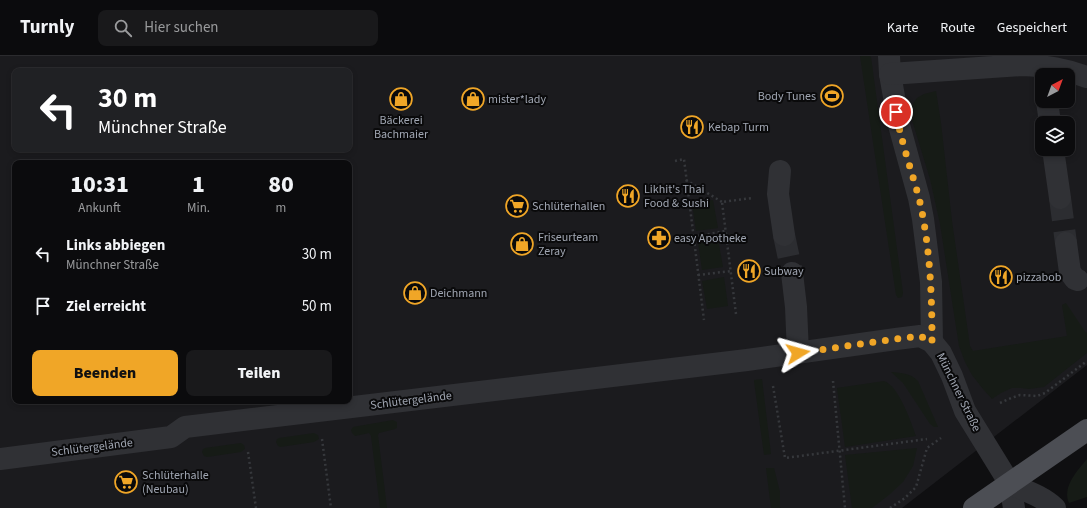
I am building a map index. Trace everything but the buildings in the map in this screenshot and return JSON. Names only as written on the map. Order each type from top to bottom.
[{"type":"main road","points":[[974,508],[1087,430]]},
{"type":"street","points":[[889,65],[1023,65],[1035,68]]},
{"type":"street","name":"Münchner Straße","points":[[889,65],[899,125],[919,198],[923,219],[931,282],[932,342]]},
{"type":"street","points":[[1075,73],[1087,77]]},
{"type":"street","points":[[1054,156],[1060,198]]},
{"type":"street","points":[[780,171],[778,194],[784,235]]},
{"type":"street","points":[[1066,243],[1070,272],[1075,279],[1078,280]]},
{"type":"street","points":[[792,273],[796,308],[798,353]]},
{"type":"street","name":"Münchner Straße","points":[[753,359],[920,336],[932,342],[941,353],[952,376],[965,410],[1010,484]]},
{"type":"street","name":"Schlütergelände","points":[[0,459],[171,437],[185,427],[753,359]]},
{"type":"street","points":[[1010,484],[1014,508]]},
{"type":"street","points":[[1010,484],[1032,493],[1047,501],[1055,508]]},
{"type":"path","points":[[675,161],[684,159],[704,320]]},
{"type":"path","points":[[686,180],[722,202],[778,194]]},
{"type":"path","points":[[722,202],[736,314]]},
{"type":"path","points":[[694,237],[725,231]]},
{"type":"path","points":[[698,275],[731,271]]},
{"type":"path","points":[[1000,403],[1011,398],[1020,396],[1037,396],[1045,393],[1087,361]]},
{"type":"path","points":[[833,381],[845,508]]},
{"type":"path","points":[[773,386],[785,458],[927,439]]},
{"type":"path","points":[[890,508],[905,498],[916,487],[927,448],[940,438]]},
{"type":"path","points":[[322,439],[331,508]]},
{"type":"path","points":[[248,452],[256,508]]},
{"type":"shaded area","points":[[0,56],[1087,56],[1087,365],[902,508],[0,508]]},
{"type":"shaded area","points":[[860,56],[871,57],[903,293],[902,297],[898,298],[896,295]]},
{"type":"shaded area","points":[[936,91],[952,221],[970,346],[973,351],[1067,336],[1062,305],[1066,303],[1086,333],[1087,332],[1087,353],[1044,387],[1029,389],[1012,388],[992,399],[972,375],[959,346],[940,224],[930,179],[910,110],[917,98],[924,94]]},
{"type":"shaded area","points":[[713,200],[718,228],[696,231],[692,203]]},
{"type":"shaded area","points":[[718,239],[723,267],[702,270],[698,242]]},
{"type":"shaded area","points":[[724,277],[728,306],[707,309],[702,281]]},
{"type":"shaded area","points":[[891,372],[909,375],[918,381],[938,427],[934,427],[930,424],[903,383]]},
{"type":"shaded area","points":[[762,379],[771,454],[764,455],[754,381]]},
{"type":"shaded area","points":[[884,381],[895,390],[904,405],[916,436],[845,447],[837,388]]},
{"type":"shaded area","points":[[393,420],[397,422],[397,428],[379,433],[378,435],[387,508],[380,508],[371,436],[369,433],[355,436],[351,430],[353,427]]},
{"type":"shaded area","points":[[314,433],[318,435],[319,439],[314,442],[280,447],[276,442],[279,438]]},
{"type":"shaded area","points":[[241,443],[244,445],[245,449],[241,452],[207,457],[204,456],[202,452],[205,448]]},
{"type":"shaded area","points":[[917,448],[913,466],[903,482],[889,495],[872,508],[852,508],[845,455]]},
{"type":"shaded area","points":[[1087,459],[1087,497],[1069,503],[1067,491],[1069,485],[1075,474]]},
{"type":"shaded area","points":[[766,468],[774,468],[780,492],[781,508],[771,508]]},
{"type":"tunnel","points":[[1060,198],[1066,243]]},
{"type":"tunnel","points":[[784,235],[792,273]]},
{"type":"place","name":"Body Tunes","points":[[832,96]]},
{"type":"place","name":"Bäckerei Bachmaier","points":[[401,99]]},
{"type":"place","name":"mister*lady","points":[[473,99]]},
{"type":"place","name":"Kebap Turm","points":[[692,127]]},
{"type":"place","name":"Likhit's Thai Food & Sushi","points":[[628,196]]},
{"type":"place","name":"Schlüterhallen","points":[[517,206]]},
{"type":"place","name":"easy Apotheke","points":[[659,238]]},
{"type":"place","name":"Friseurteam Zeray","points":[[522,244]]},
{"type":"place","name":"Subway","points":[[749,271]]},
{"type":"place","name":"pizzabob","points":[[1001,277]]},
{"type":"place","name":"Deichmann","points":[[415,293]]},
{"type":"place","name":"Schlüterhalle (Neubau)","points":[[126,482]]},
{"type":"route","points":[[798,353],[920,336],[932,342],[931,282],[923,219],[919,198],[910,169],[896,112]]}]
